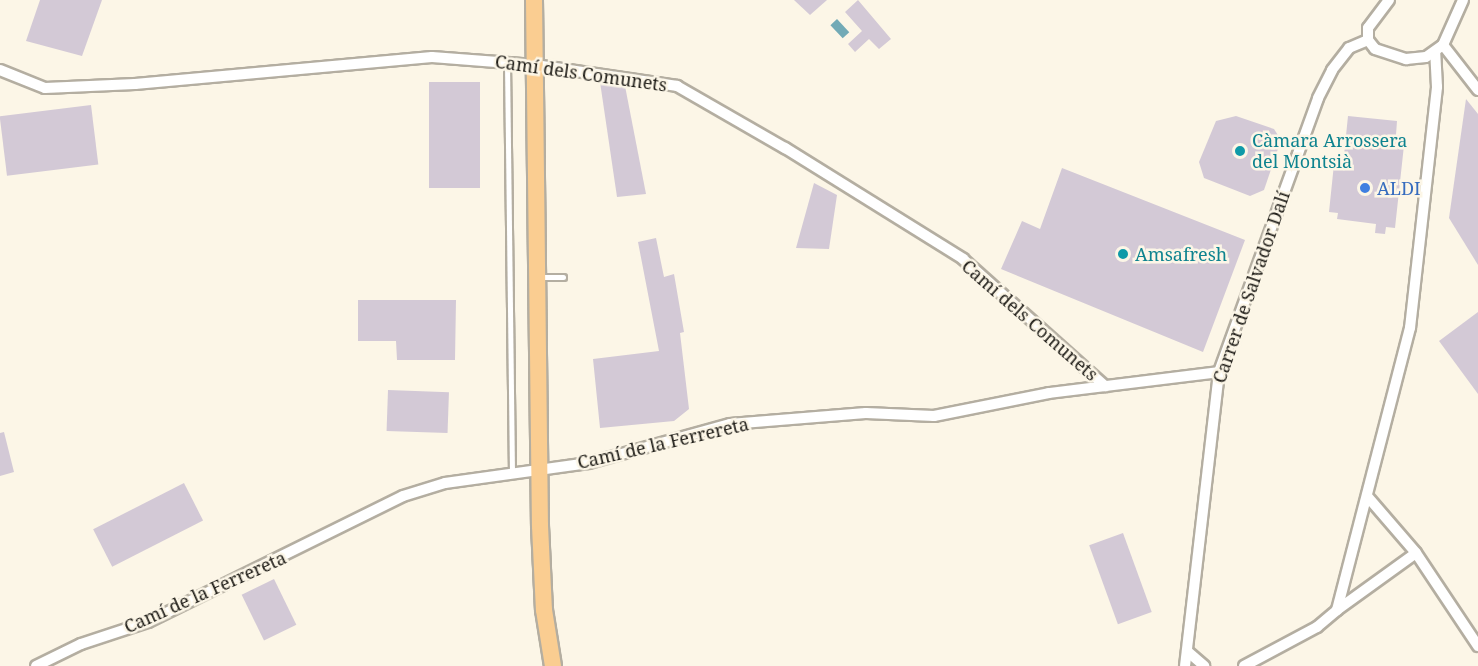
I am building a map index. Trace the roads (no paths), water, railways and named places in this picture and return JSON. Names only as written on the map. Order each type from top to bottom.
[{"type":"main road","points":[[534,0],[539,468],[544,610],[553,666]]},
{"type":"street","points":[[1389,0],[1368,28],[1368,40],[1376,49],[1406,59],[1439,49]]},
{"type":"street","points":[[1337,610],[1410,328],[1437,87],[1439,49],[1463,0]]},
{"type":"street","name":"Carrer de Salvador Dalí","points":[[1185,666],[1219,372],[1318,98],[1332,70],[1349,48],[1368,40]]},
{"type":"street","points":[[1439,49],[1478,90]]},
{"type":"street","name":"Camí dels Comunets","points":[[0,70],[45,87],[135,84],[432,57],[535,65],[640,78],[680,88],[963,259],[1105,386]]},
{"type":"street","name":"Camí de la Ferrereta","points":[[36,666],[81,644],[159,617],[403,496],[445,483],[539,468],[589,463],[730,424],[866,413],[933,416],[1105,386],[1219,372]]},
{"type":"street","points":[[1367,496],[1416,553],[1478,646]]},
{"type":"street","points":[[1244,666],[1317,627],[1416,553]]},
{"type":"street","points":[[1187,651],[1204,666]]},
{"type":"lane","points":[[507,63],[512,472]]},
{"type":"lane","points":[[537,277],[562,277]]},
{"type":"water","points":[[837,19],[849,32],[843,38],[830,25]]},
{"type":"place","name":"Càmara Arrossera del Montsià","points":[[1240,151]]},
{"type":"place","name":"ALDI","points":[[1365,188]]},
{"type":"place","name":"Amsafresh","points":[[1123,254]]}]
